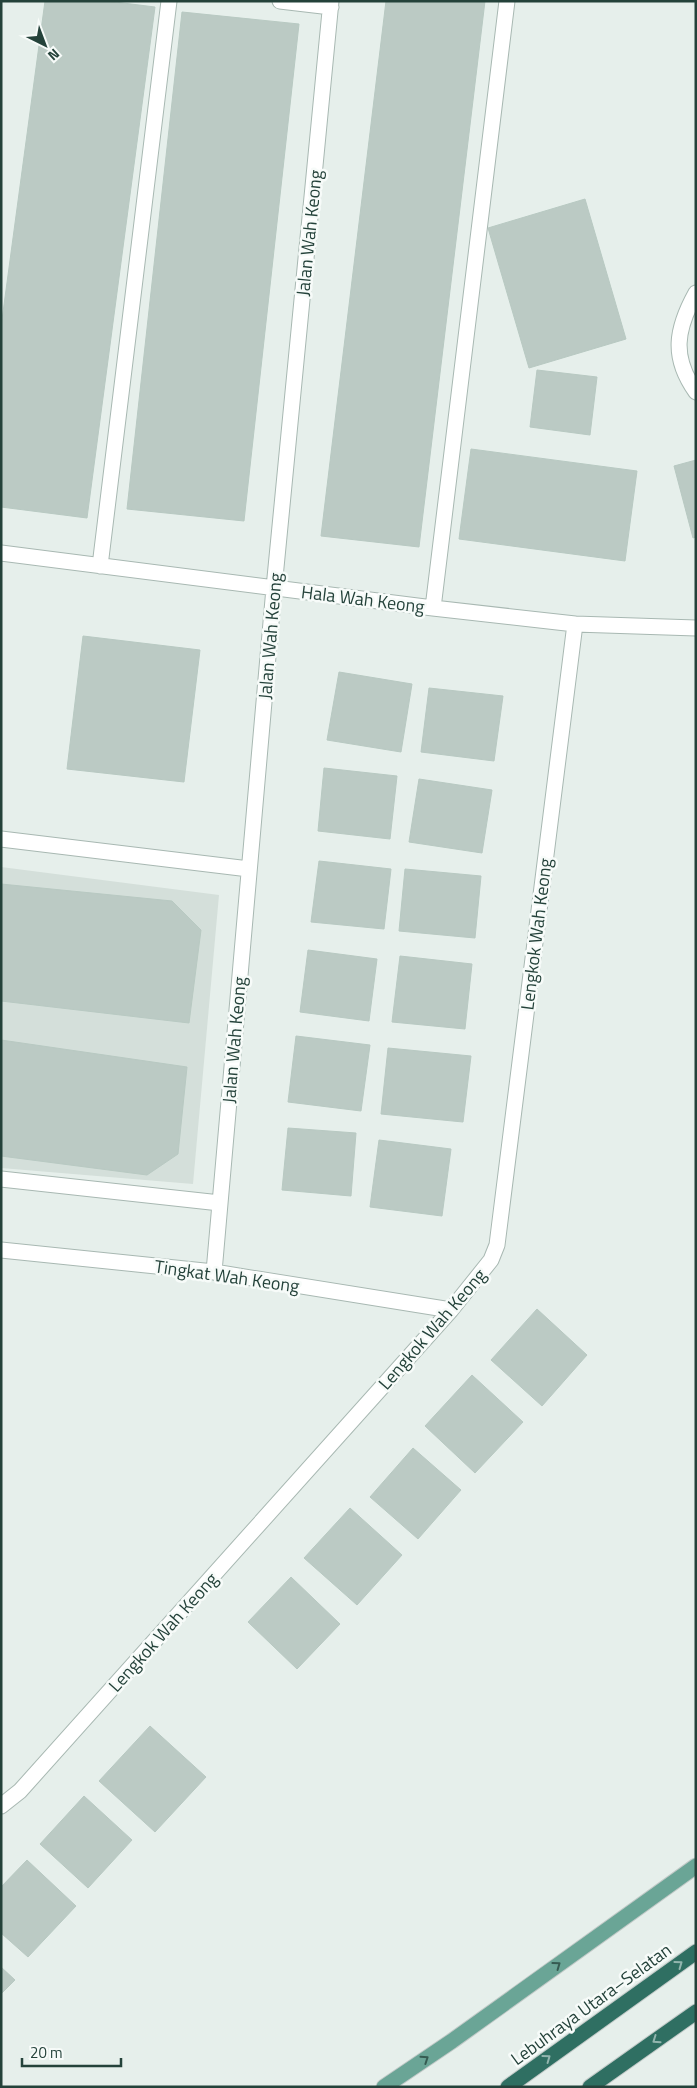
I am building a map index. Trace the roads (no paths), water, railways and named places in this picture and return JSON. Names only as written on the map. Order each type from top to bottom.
[{"type":"highway","name":"Lebuhraya Utara–Selatan","points":[[508,2087],[696,1952]]},
{"type":"highway","points":[[590,2087],[696,2012]]},
{"type":"main road","points":[[384,2087],[696,1866]]},
{"type":"street","points":[[100,566],[169,1]]},
{"type":"street","points":[[280,1],[331,4]]},
{"type":"street","points":[[433,608],[507,1]]},
{"type":"street","name":"Jalan Wah Keong","points":[[214,1272],[274,588],[331,4]]},
{"type":"street","points":[[696,293],[687,309],[679,331],[678,355],[685,377],[696,392]]},
{"type":"street","name":"Hala Wah Keong","points":[[1,553],[433,608],[575,624],[696,628]]},
{"type":"street","name":"Lengkok Wah Keong","points":[[1,1806],[20,1790],[451,1310],[491,1260],[496,1245],[575,624]]},
{"type":"street","points":[[1,839],[250,869]]},
{"type":"street","points":[[1,1179],[220,1203]]},
{"type":"street","name":"Tingkat Wah Keong","points":[[1,1250],[214,1272],[451,1310]]}]
